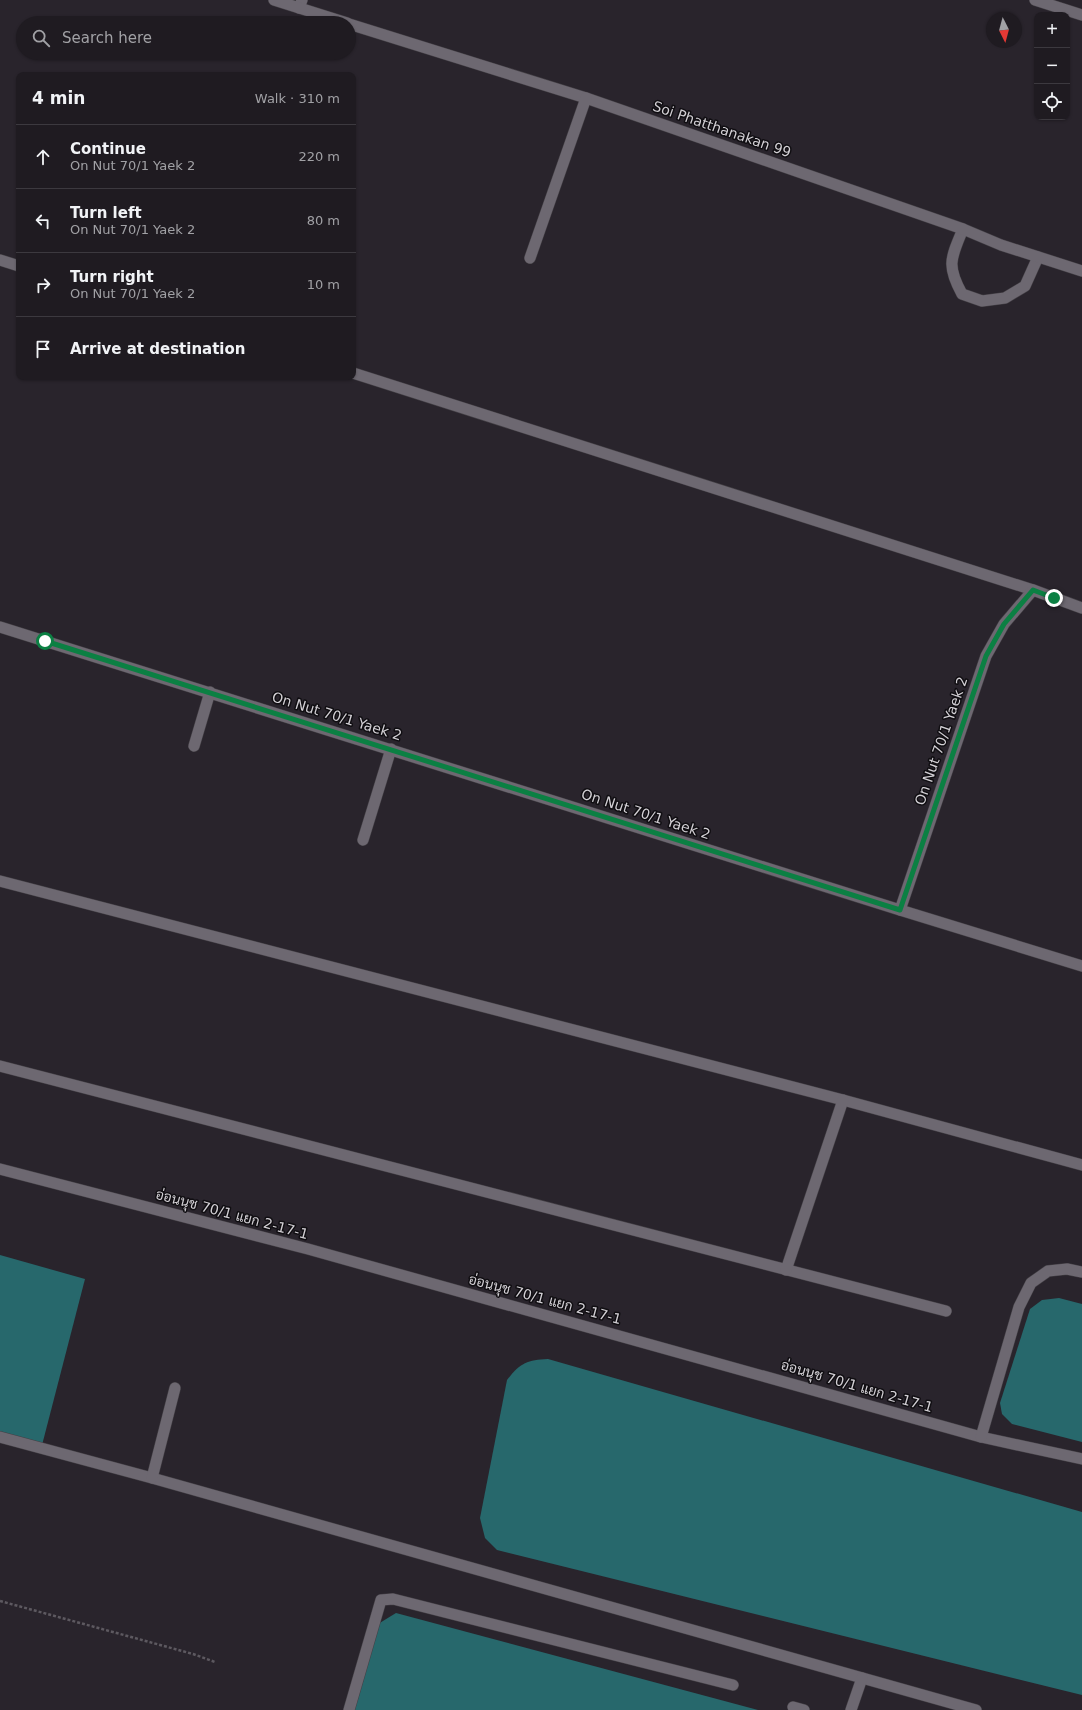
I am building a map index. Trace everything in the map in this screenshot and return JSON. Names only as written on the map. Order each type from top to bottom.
[{"type":"street","name":"Soi Phatthanakan 99","points":[[274,0],[301,4],[331,16]]},
{"type":"street","points":[[1035,0],[1082,15]]},
{"type":"street","name":"Soi Phatthanakan 99","points":[[356,26],[586,98],[963,229],[1001,245],[1082,271]]},
{"type":"street","points":[[530,258],[586,98]]},
{"type":"street","points":[[963,229],[952,256],[954,278],[962,294],[982,301],[1005,298],[1025,286],[1038,257]]},
{"type":"street","points":[[0,260],[16,265]]},
{"type":"street","points":[[356,374],[1033,590],[1082,608]]},
{"type":"street","name":"On Nut 70/1 Yaek 2","points":[[0,627],[900,910],[986,656],[1004,624],[1033,590]]},
{"type":"street","points":[[194,746],[210,692]]},
{"type":"street","points":[[363,840],[391,749]]},
{"type":"street","points":[[0,881],[843,1100],[1082,1166]]},
{"type":"street","points":[[900,910],[1082,966]]},
{"type":"street","points":[[0,1066],[946,1311]]},
{"type":"street","points":[[786,1270],[843,1100]]},
{"type":"street","name":"อ่อนนุช 70/1 แยก 2-17-1","points":[[0,1169],[315,1251],[981,1437],[1082,1459]]},
{"type":"street","points":[[981,1437],[1019,1307],[1031,1283],[1048,1271],[1067,1269],[1082,1272]]},
{"type":"street","points":[[152,1478],[176,1388]]},
{"type":"street","points":[[0,1437],[152,1478],[976,1710]]},
{"type":"street","points":[[349,1710],[380,1600],[392,1599],[733,1685]]},
{"type":"street","points":[[851,1710],[862,1678]]},
{"type":"street","points":[[793,1707],[804,1710]]},
{"type":"path","points":[[0,1601],[193,1654],[214,1662]]},
{"type":"water","points":[[0,1255],[85,1279],[41,1449],[0,1437]]},
{"type":"water","points":[[1059,1298],[1082,1304],[1082,1442],[1012,1424],[1002,1414],[1000,1403],[1030,1309],[1042,1300]]},
{"type":"water","points":[[548,1359],[1082,1512],[1082,1695],[497,1550],[485,1538],[480,1518],[507,1380],[520,1366],[535,1360]]},
{"type":"water","points":[[396,1613],[758,1710],[352,1710],[378,1624]]},
{"type":"route","points":[[45,641],[900,910],[986,656],[1004,624],[1033,590],[1054,598]]}]
